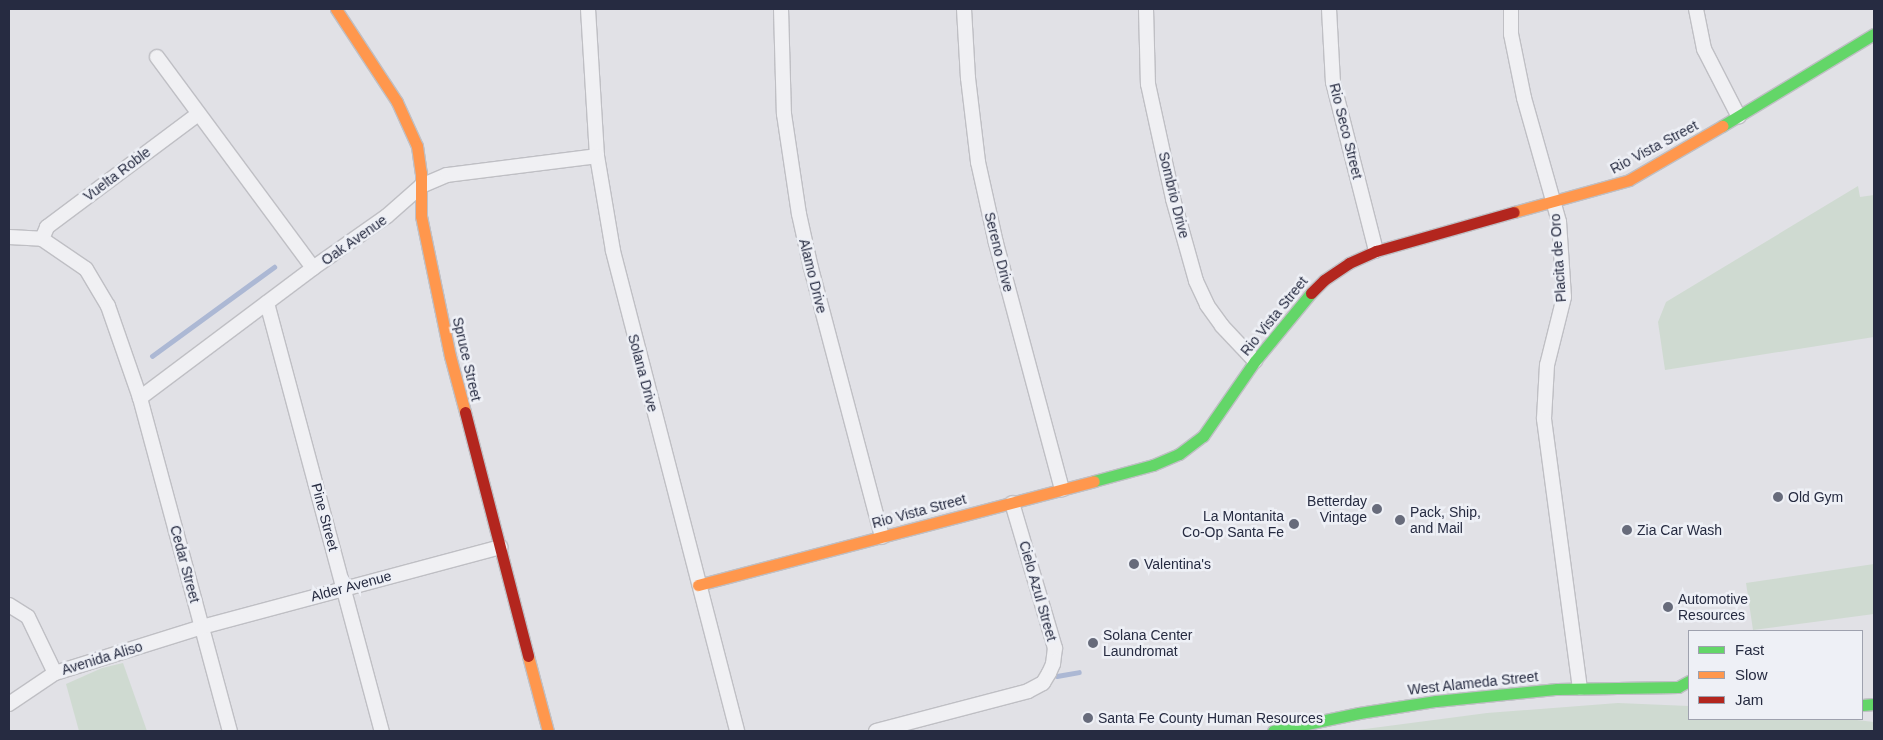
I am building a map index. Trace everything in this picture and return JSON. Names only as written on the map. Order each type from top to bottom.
[{"type":"street","name":"Spruce Street","points":[[336,9],[397,102],[413,133],[420,159],[421,216],[450,356],[548,731]]},
{"type":"street","name":"Solana Drive","points":[[588,9],[591,88],[597,156],[612,251],[737,731]]},
{"type":"street","name":"Alamo Drive","points":[[781,9],[784,114],[799,214],[810,268],[882,537]]},
{"type":"street","name":"Sereno Drive","points":[[964,9],[968,78],[978,162],[996,243],[1062,489]]},
{"type":"street","name":"Sombrio Drive","points":[[1146,9],[1148,84],[1173,199],[1196,281],[1207,305],[1222,326],[1255,362]]},
{"type":"street","name":"Rio Seco Street","points":[[1329,9],[1333,82],[1376,251]]},
{"type":"street","name":"Placita de Oro","points":[[1511,9],[1511,34],[1524,98],[1559,222],[1564,297],[1547,365],[1544,419],[1580,688]]},
{"type":"street","points":[[1696,9],[1704,49],[1739,117]]},
{"type":"street","name":"Rio Vista Street","points":[[698,585],[1153,465],[1179,454],[1203,436],[1255,362],[1303,301],[1324,280],[1349,263],[1376,251],[1629,180],[1739,117],[1874,34]]},
{"type":"street","points":[[157,57],[314,268]]},
{"type":"street","name":"Vuelta Roble","points":[[42,239],[47,227],[198,114]]},
{"type":"street","name":"Oak Avenue","points":[[140,398],[387,216],[421,186],[447,175],[597,156]]},
{"type":"street","points":[[9,237],[42,239]]},
{"type":"street","name":"Cedar Street","points":[[42,239],[86,269],[108,306],[140,398],[230,731]]},
{"type":"street","name":"Pine Street","points":[[267,303],[382,731]]},
{"type":"street","name":"Cielo Azul Street","points":[[876,731],[1028,691],[1043,682],[1049,673],[1054,664],[1055,648],[1012,503]]},
{"type":"street","name":"Alder Avenue","points":[[202,627],[500,547]]},
{"type":"street","points":[[9,605],[28,617],[55,673]]},
{"type":"street","name":"Avenida Aliso","points":[[9,704],[55,673],[202,627]]},
{"type":"street","name":"West Alameda Street","points":[[1273,731],[1359,713],[1436,700],[1580,688],[1678,687],[1688,682]]},
{"type":"street","points":[[1678,687],[1688,694]]},
{"type":"shaded area","points":[[1858,186],[1860,197],[1874,195],[1874,337],[1665,370],[1658,322],[1666,302]]},
{"type":"shaded area","points":[[1874,564],[1874,614],[1753,630],[1746,583]]},
{"type":"shaded area","points":[[123,663],[147,731],[79,731],[66,684],[102,668]]},
{"type":"shaded area","points":[[1618,703],[1688,706],[1688,720],[1857,720],[1874,722],[1874,731],[1350,731],[1487,713]]},
{"type":"waterway","points":[[152,356],[274,267]]},
{"type":"waterway","points":[[1057,676],[1079,672]]},
{"type":"traffic: fast","points":[[1722,126],[1874,34]]},
{"type":"traffic: fast","points":[[1094,481],[1153,465],[1179,454],[1203,436],[1255,361],[1311,293]]},
{"type":"traffic: fast","points":[[1273,731],[1359,713],[1436,701],[1557,689],[1678,687],[1688,682]]},
{"type":"traffic: fast","points":[[1863,705],[1874,704]]},
{"type":"traffic: slow","points":[[336,9],[397,102],[417,146],[421,173],[421,216],[450,356],[465,412]]},
{"type":"traffic: slow","points":[[1514,212],[1629,180],[1722,126]]},
{"type":"traffic: slow","points":[[698,585],[1094,481]]},
{"type":"traffic: slow","points":[[528,656],[548,731]]},
{"type":"traffic: jam","points":[[1311,293],[1324,280],[1349,263],[1376,251],[1514,212]]},
{"type":"traffic: jam","points":[[465,412],[528,656]]},
{"type":"place","name":"Old Gym","points":[[1778,497]]},
{"type":"place","name":"Betterday Vintage","points":[[1377,509]]},
{"type":"place","name":"Pack, Ship, and Mail","points":[[1400,520]]},
{"type":"place","name":"La Montanita Co-Op Santa Fe","points":[[1294,524]]},
{"type":"place","name":"Zia Car Wash","points":[[1627,530]]},
{"type":"place","name":"Valentina's","points":[[1134,564]]},
{"type":"place","name":"Automotive Resources","points":[[1668,607]]},
{"type":"place","name":"Solana Center Laundromat","points":[[1093,643]]},
{"type":"place","name":"Santa Fe County Human Resources","points":[[1088,718]]}]
